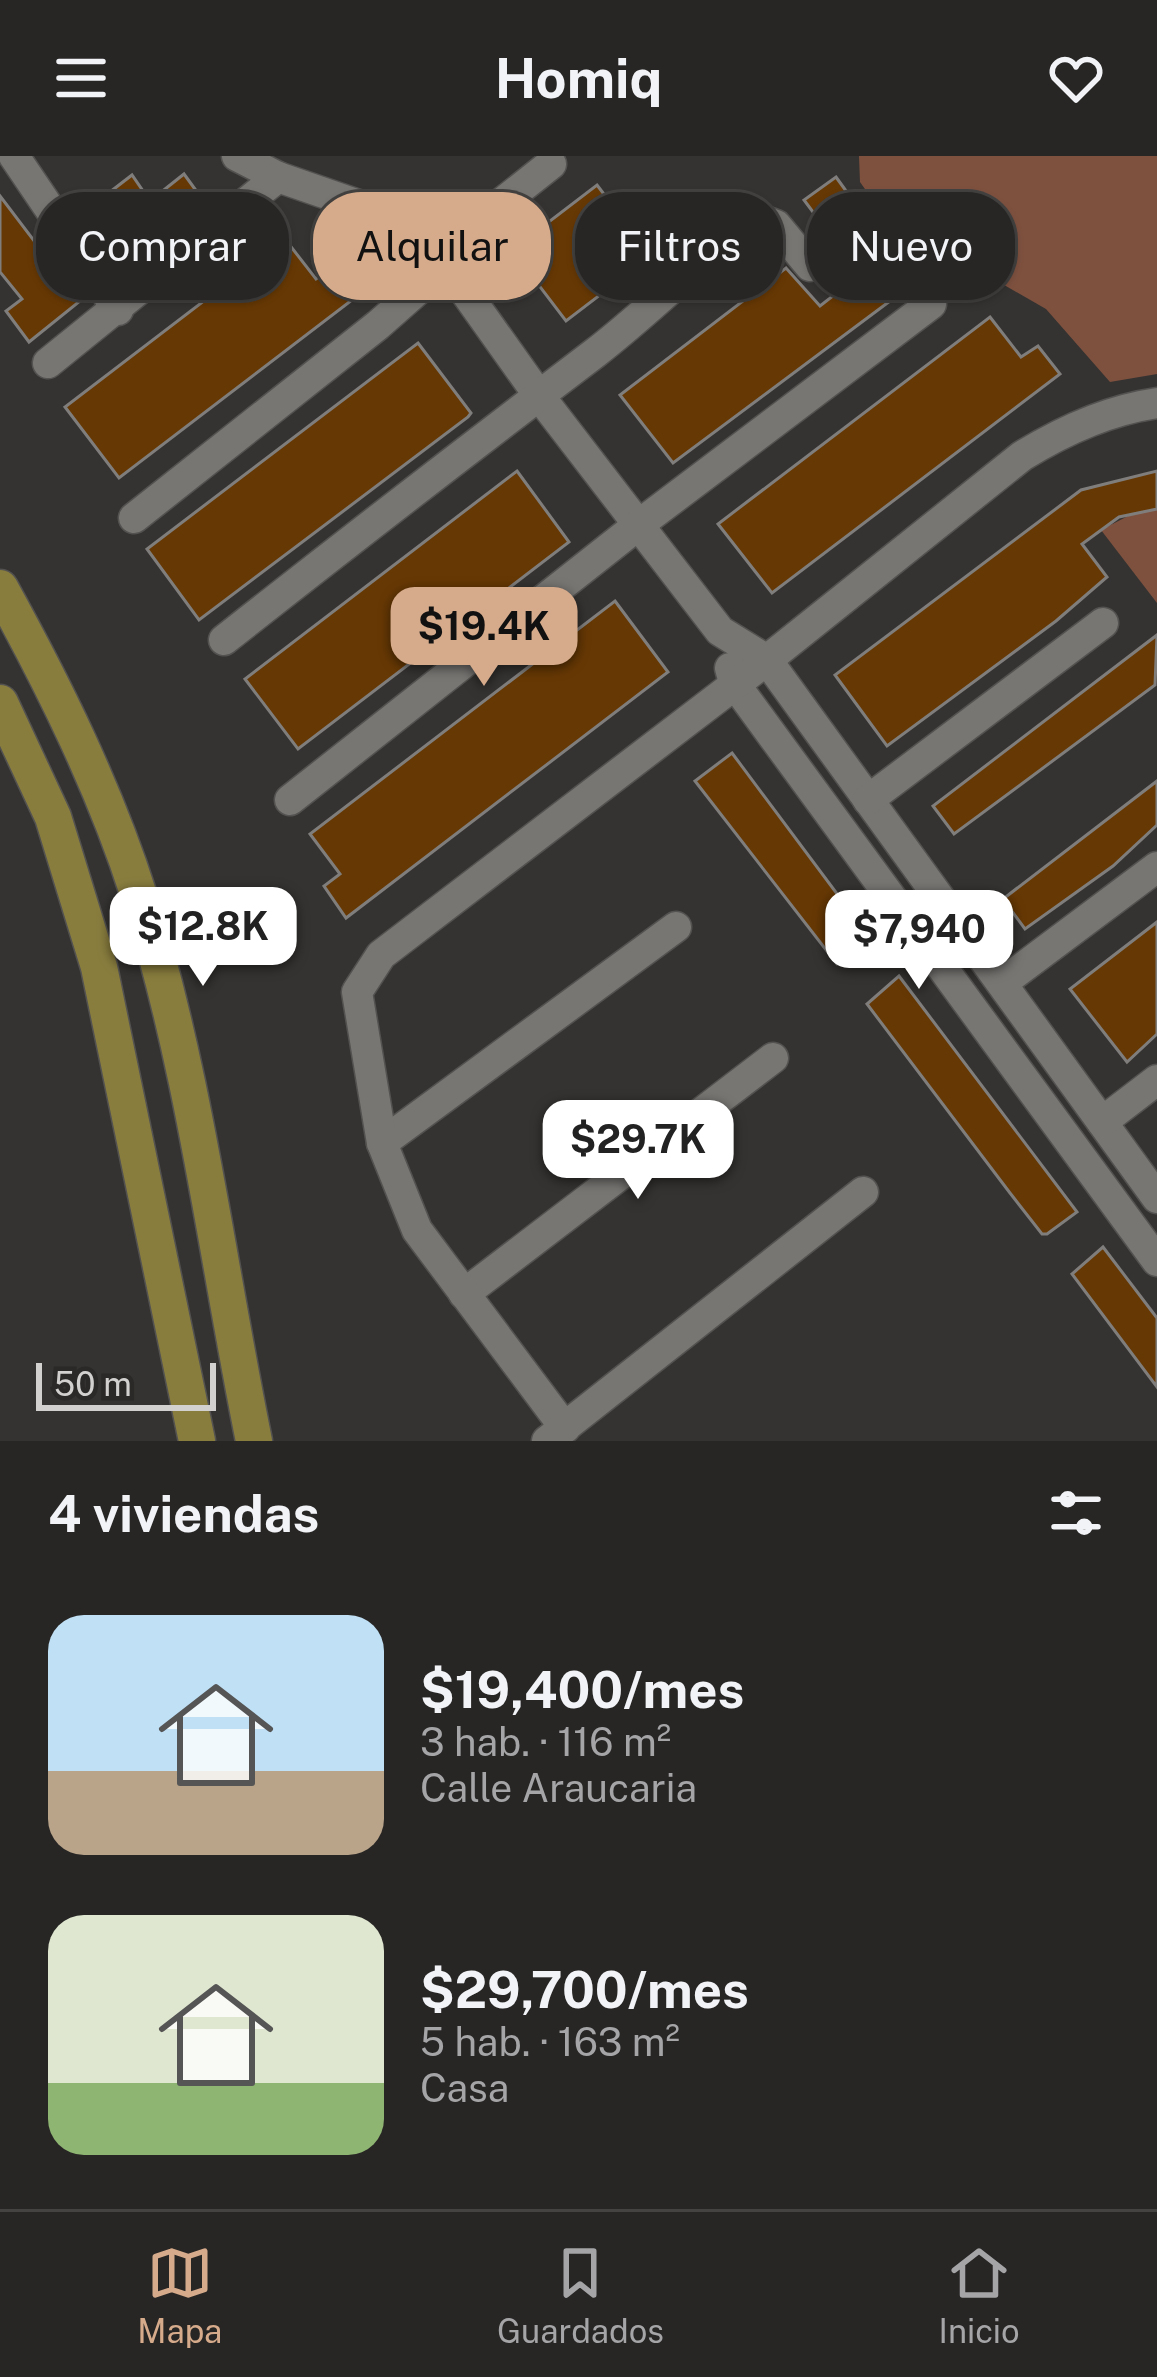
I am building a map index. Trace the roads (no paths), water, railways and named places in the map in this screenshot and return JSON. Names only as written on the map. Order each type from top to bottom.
[{"type":"main road","points":[[0,588],[86,757],[138,893],[167,994],[254,1441]]},
{"type":"main road","points":[[0,703],[52,817],[99,967],[197,1441]]},
{"type":"street","points":[[14,156],[118,310]]},
{"type":"street","points":[[237,156],[321,192]]},
{"type":"street","points":[[515,192],[551,164]]},
{"type":"street","points":[[48,363],[278,177]]},
{"type":"street","points":[[224,640],[537,393],[596,352],[708,253],[757,218],[776,225],[807,262]]},
{"type":"street","points":[[134,518],[406,300]]},
{"type":"street","points":[[471,300],[720,631],[766,660],[1157,1198]]},
{"type":"street","points":[[290,800],[637,526],[931,304]]},
{"type":"street","points":[[863,1192],[556,1434],[417,1230],[382,1143],[357,992],[381,955],[766,660],[1022,456],[1055,436],[1123,408],[1157,403]]},
{"type":"street","points":[[868,800],[1103,623]]},
{"type":"street","points":[[720,631],[734,683],[1157,1262]]},
{"type":"street","points":[[1002,983],[1157,867]]},
{"type":"street","points":[[382,1143],[676,927]]},
{"type":"street","points":[[464,1294],[772,1058]]},
{"type":"street","points":[[1102,1122],[1157,1080]]}]
